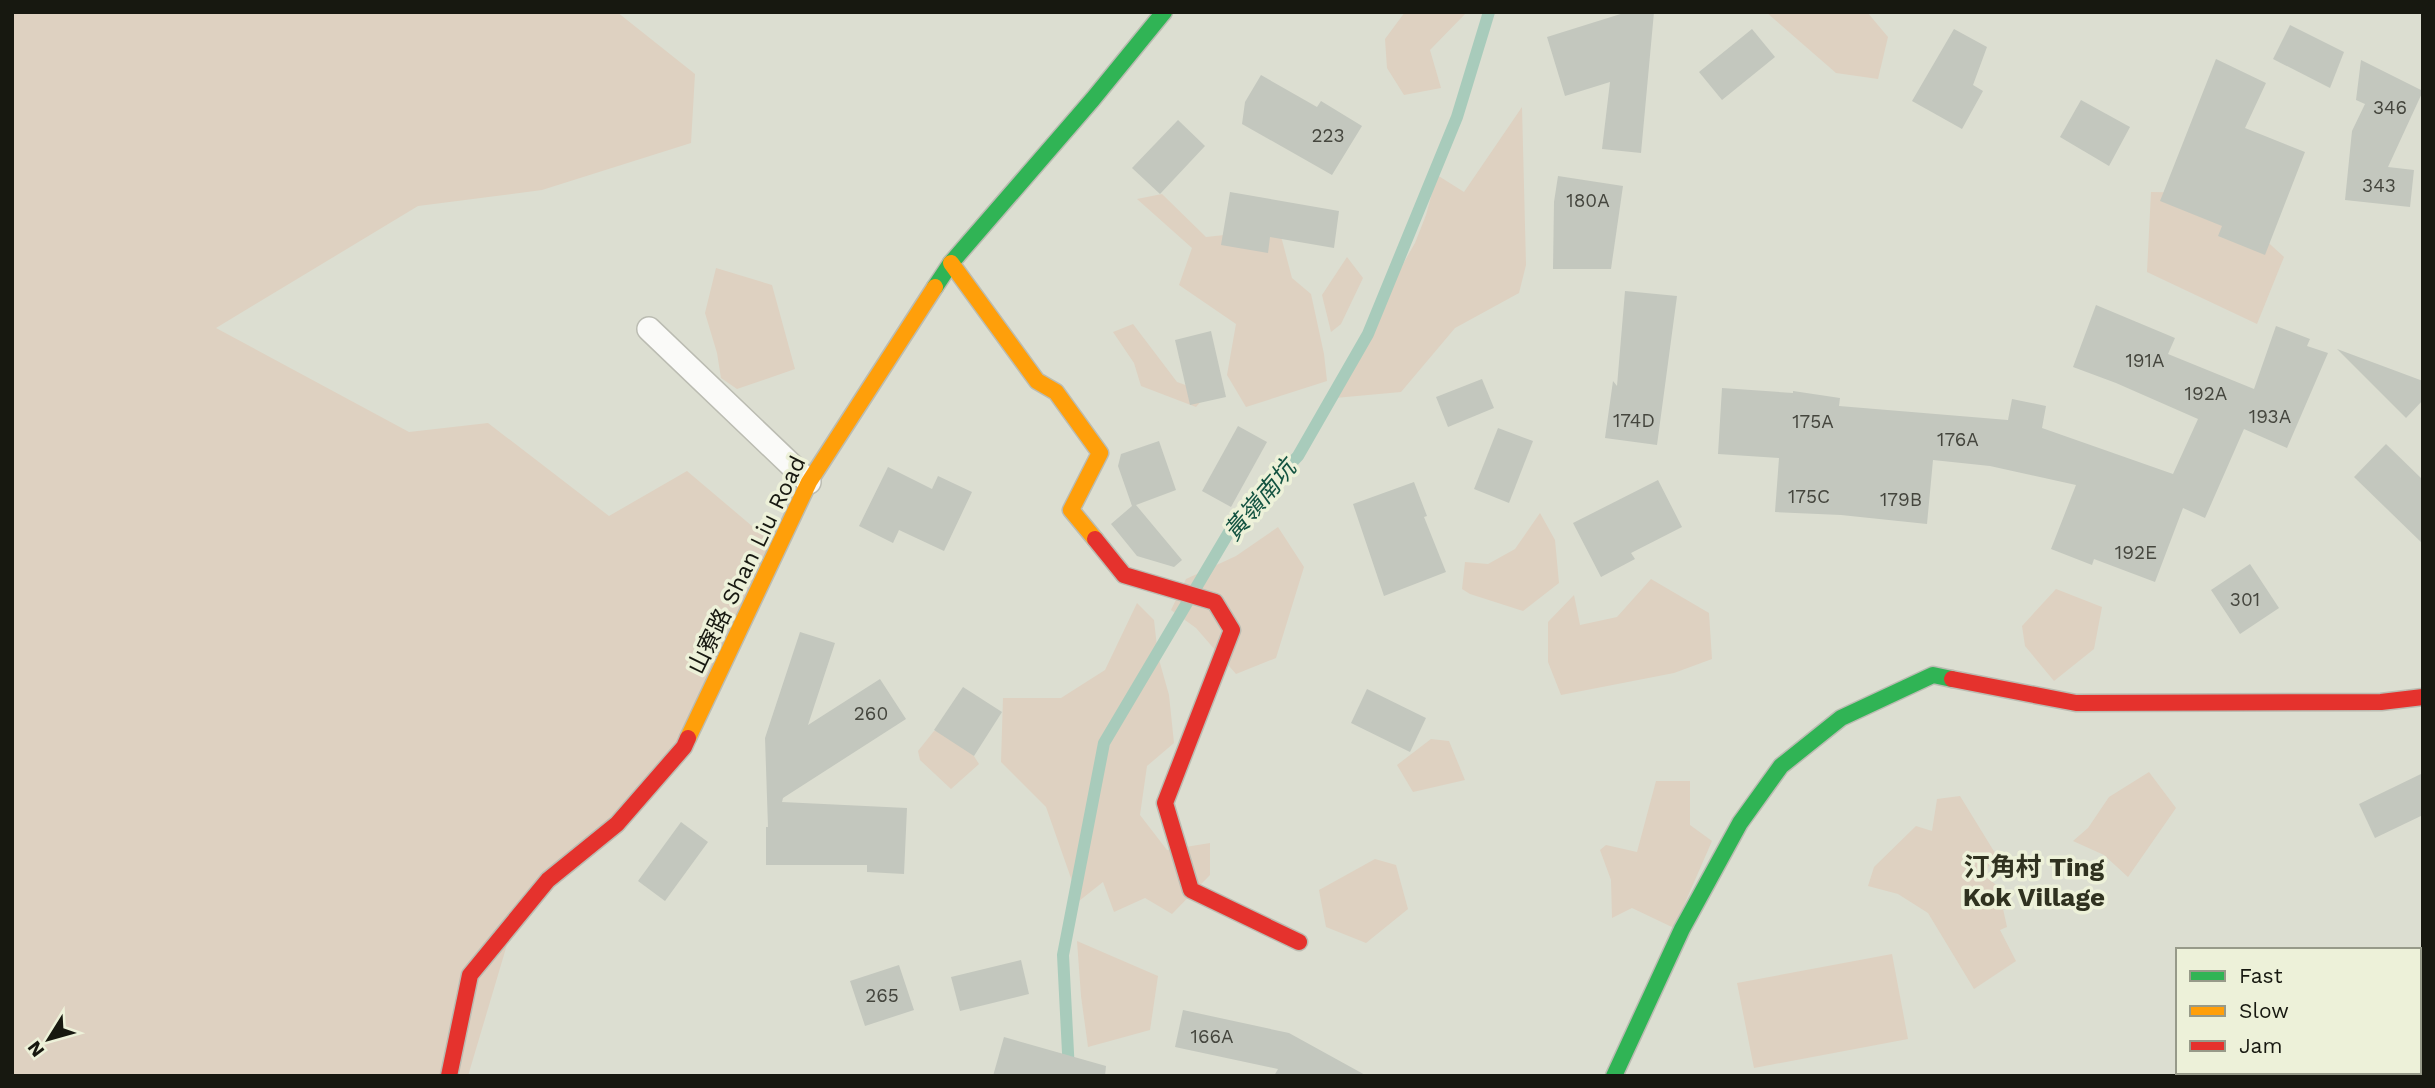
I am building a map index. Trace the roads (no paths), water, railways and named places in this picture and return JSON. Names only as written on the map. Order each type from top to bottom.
[{"type":"street","name":"山寮路 Shan Liu Road","points":[[449,1076],[470,975],[548,880],[617,824],[684,747],[809,482],[951,263],[1093,99],[1164,12]]},
{"type":"street","points":[[951,263],[1037,381],[1056,392],[1100,453],[1071,510],[1124,575],[1214,602],[1232,630],[1164,803],[1191,890],[1299,942]]},
{"type":"street","points":[[1614,1076],[1682,929],[1740,822],[1781,766],[1841,718],[1933,675],[2076,703],[2381,702],[2423,698]]},
{"type":"lane","points":[[649,330],[809,482]]},
{"type":"waterway","name":"黃嶺南坑","points":[[1069,1072],[1063,955],[1104,743],[1232,527],[1298,456],[1368,334],[1457,117],[1489,12]]},
{"type":"district","name":"汀角村 Ting Kok Village","points":[[2034,882]]}]
